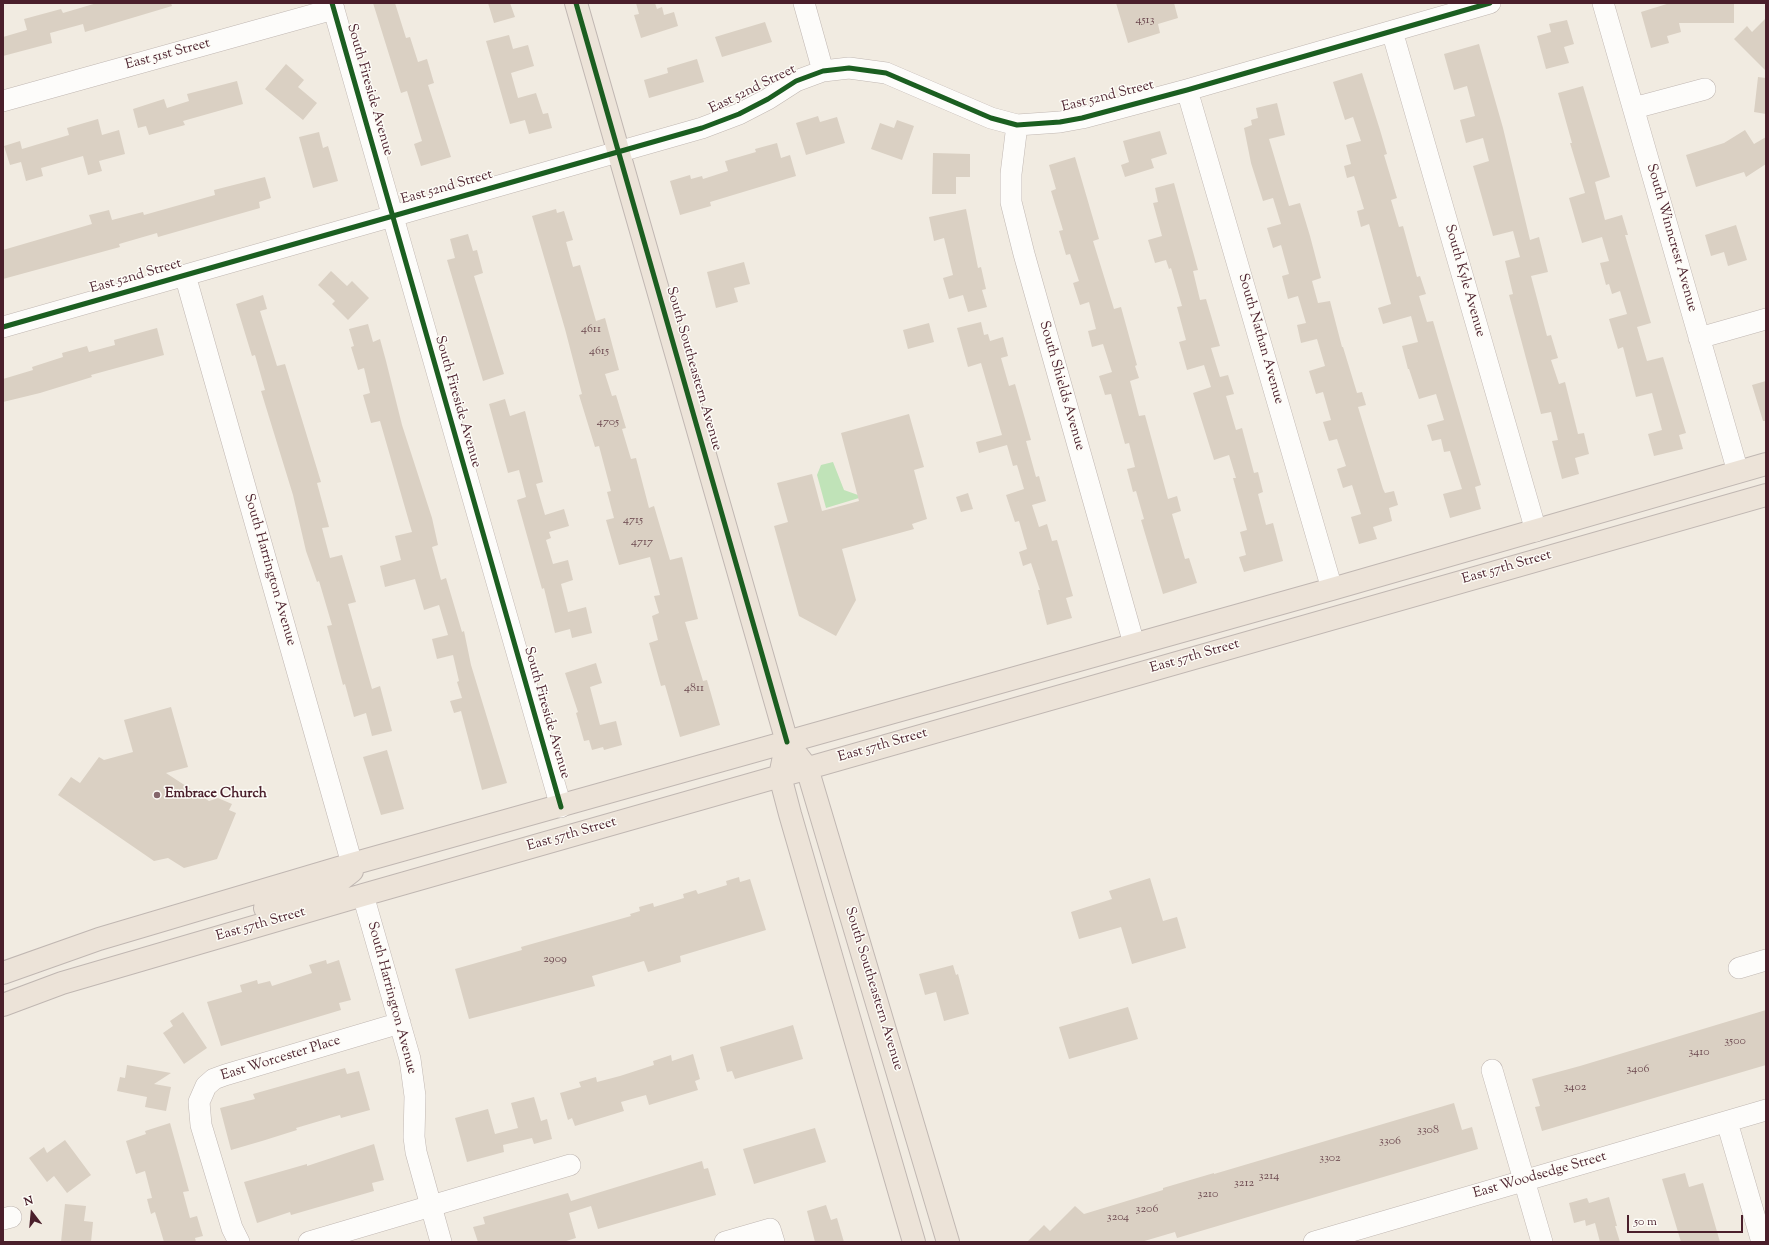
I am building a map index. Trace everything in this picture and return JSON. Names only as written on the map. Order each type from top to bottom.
[{"type":"main road","name":"South Southeastern Avenue","points":[[576,3],[787,742],[807,768],[948,1242]]},
{"type":"main road","name":"East 57th Street","points":[[3,973],[106,937],[352,864],[561,807],[1332,589],[1766,464]]},
{"type":"main road","name":"East 57th Street","points":[[3,1005],[62,983],[363,895],[1766,495]]},
{"type":"main road","name":"South Southeastern Avenue","points":[[787,742],[780,776],[914,1242]]},
{"type":"main road","points":[[169,952],[254,912],[334,884],[350,874],[352,864]]},
{"type":"street","points":[[804,3],[823,72]]},
{"type":"street","name":"East 52nd Street","points":[[3,327],[702,128],[739,114],[768,99],[796,81],[823,72],[849,68],[886,73],[991,118],[1017,125],[1082,118],[1187,90],[1490,3]]},
{"type":"street","name":"South Winncrest Avenue","points":[[1603,3],[1738,472]]},
{"type":"street","name":"East 51st Street","points":[[3,101],[333,6]]},
{"type":"street","name":"South Fireside Avenue","points":[[333,6],[561,807]]},
{"type":"street","name":"South Kyle Avenue","points":[[1392,31],[1536,531]]},
{"type":"street","points":[[1634,108],[1705,89]]},
{"type":"street","name":"South Nathan Avenue","points":[[1187,90],[1332,589]]},
{"type":"street","name":"South Shields Avenue","points":[[1017,125],[1011,174],[1011,202],[1024,254],[1134,644]]},
{"type":"street","name":"South Harrington Avenue","points":[[185,275],[352,864]]},
{"type":"street","points":[[1699,338],[1766,319]]},
{"type":"street","name":"South Harrington Avenue","points":[[363,895],[400,1023],[414,1081],[414,1136],[416,1152],[440,1242]]},
{"type":"street","points":[[1738,968],[1766,960]]},
{"type":"street","name":"East Worcester Place","points":[[240,1242],[232,1228],[201,1125],[199,1102],[206,1086],[214,1079],[225,1075],[400,1023]]},
{"type":"street","points":[[1492,1070],[1542,1242]]},
{"type":"street","name":"East Woodsedge Street","points":[[1319,1241],[1766,1110]]},
{"type":"street","points":[[1727,1122],[1762,1242]]},
{"type":"street","points":[[309,1242],[570,1165]]},
{"type":"street","points":[[725,1242],[772,1235]]},
{"type":"green space","points":[[833,462],[844,490],[858,495],[859,498],[826,508],[817,475],[821,465]]},
{"type":"building","points":[[97,3],[171,3],[172,6],[85,32],[83,24],[50,33],[52,43],[3,56],[3,37],[27,30],[24,19],[61,9],[63,13]]},
{"type":"building","points":[[373,3],[395,3],[406,38],[410,37],[418,62],[427,59],[434,83],[428,85],[451,157],[421,166],[414,144],[422,141],[407,91],[401,93]]},
{"type":"building","points":[[488,3],[510,3],[515,17],[494,23]]},
{"type":"building","points":[[636,3],[655,3],[657,9],[662,7],[664,15],[674,12],[678,26],[641,38],[634,15],[639,14]]},
{"type":"building","points":[[1116,3],[1174,3],[1178,18],[1158,24],[1160,33],[1128,43]]},
{"type":"building","points":[[1670,3],[1734,3],[1734,23],[1679,23],[1681,32],[1667,36],[1669,43],[1651,48],[1641,12]]},
{"type":"building","points":[[1766,18],[1766,71],[1734,39],[1747,26],[1752,32]]},
{"type":"building","points":[[1567,20],[1574,44],[1564,47],[1569,63],[1546,69],[1537,36],[1551,32],[1549,24]]},
{"type":"building","points":[[765,22],[772,42],[722,57],[715,37]]},
{"type":"building","points":[[509,35],[513,49],[528,45],[534,66],[511,73],[518,98],[536,93],[543,114],[548,113],[552,128],[529,134],[525,120],[510,124],[486,41]]},
{"type":"building","points":[[1479,44],[1503,128],[1530,240],[1539,237],[1548,272],[1531,276],[1547,336],[1551,335],[1558,358],[1551,360],[1559,384],[1565,382],[1578,434],[1584,433],[1589,454],[1575,458],[1579,474],[1562,479],[1552,441],[1558,440],[1551,412],[1541,414],[1509,295],[1513,294],[1505,261],[1520,257],[1513,231],[1493,236],[1473,166],[1489,161],[1483,138],[1466,143],[1460,120],[1475,116],[1467,86],[1454,90],[1444,54]]},
{"type":"building","points":[[697,59],[704,82],[649,98],[644,80],[668,73],[667,68]]},
{"type":"building","points":[[286,64],[304,80],[298,87],[317,103],[303,120],[265,89]]},
{"type":"building","points":[[1362,73],[1387,154],[1384,155],[1397,198],[1391,200],[1399,227],[1403,226],[1417,277],[1420,276],[1426,294],[1419,296],[1427,322],[1433,321],[1481,485],[1475,487],[1481,509],[1450,518],[1443,494],[1462,489],[1450,451],[1444,452],[1441,439],[1432,441],[1427,425],[1444,420],[1436,394],[1419,399],[1408,369],[1402,346],[1418,342],[1411,316],[1383,324],[1378,308],[1391,304],[1369,224],[1361,227],[1357,211],[1364,209],[1354,176],[1347,178],[1344,166],[1351,164],[1346,145],[1361,141],[1353,117],[1345,120],[1333,82]]},
{"type":"building","points":[[1758,77],[1766,78],[1766,114],[1754,112]]},
{"type":"building","points":[[237,81],[243,104],[183,121],[185,125],[149,135],[146,126],[138,128],[133,109],[164,99],[167,108],[189,101],[187,94]]},
{"type":"building","points":[[1583,86],[1610,177],[1595,182],[1605,220],[1622,215],[1628,235],[1625,235],[1651,323],[1637,327],[1647,361],[1663,357],[1686,433],[1679,435],[1683,449],[1654,456],[1648,434],[1662,430],[1652,393],[1636,397],[1623,347],[1618,349],[1609,319],[1627,314],[1620,291],[1612,294],[1609,284],[1606,285],[1600,263],[1609,261],[1602,237],[1582,243],[1569,198],[1585,193],[1570,143],[1572,143],[1558,93]]},
{"type":"building","points":[[1277,103],[1285,135],[1269,139],[1289,206],[1300,203],[1310,236],[1321,278],[1312,281],[1318,303],[1330,301],[1342,347],[1357,393],[1362,392],[1366,405],[1358,407],[1383,489],[1385,493],[1394,491],[1398,505],[1389,508],[1392,521],[1373,527],[1377,539],[1359,544],[1351,517],[1361,514],[1352,485],[1343,488],[1337,469],[1346,466],[1337,439],[1329,441],[1323,422],[1331,420],[1323,392],[1316,394],[1309,371],[1325,366],[1317,339],[1301,343],[1297,325],[1306,323],[1298,296],[1288,299],[1282,276],[1289,274],[1281,245],[1273,248],[1267,228],[1281,224],[1273,198],[1263,201],[1251,163],[1244,128],[1252,125],[1251,120],[1258,118],[1256,108]]},
{"type":"building","points":[[818,116],[820,122],[837,117],[845,143],[806,155],[796,123]]},
{"type":"building","points":[[98,119],[102,135],[119,130],[125,154],[99,161],[102,171],[88,175],[83,156],[41,168],[43,176],[26,181],[21,162],[10,165],[4,146],[20,141],[22,149],[69,135],[67,128]]},
{"type":"building","points":[[897,120],[914,126],[902,160],[871,149],[880,123],[894,128]]},
{"type":"building","points":[[1745,130],[1754,144],[1766,137],[1766,164],[1746,177],[1744,172],[1696,187],[1686,155],[1724,143]]},
{"type":"building","points":[[1160,131],[1167,154],[1151,159],[1154,168],[1125,177],[1121,165],[1129,162],[1123,141]]},
{"type":"building","points":[[319,132],[323,148],[328,146],[338,181],[313,188],[299,137]]},
{"type":"building","points":[[777,143],[781,158],[790,155],[796,176],[710,202],[711,206],[680,215],[670,181],[690,175],[691,179],[702,176],[703,179],[728,171],[725,161],[756,152],[755,149]]},
{"type":"building","points":[[933,153],[970,154],[970,177],[956,177],[956,194],[932,194]]},
{"type":"building","points":[[1075,157],[1099,239],[1093,241],[1114,309],[1121,307],[1137,365],[1135,366],[1139,378],[1130,381],[1139,416],[1145,415],[1168,499],[1177,496],[1181,511],[1172,514],[1185,559],[1189,558],[1197,583],[1163,594],[1141,520],[1144,519],[1136,491],[1133,492],[1127,469],[1135,467],[1129,443],[1125,444],[1111,394],[1105,395],[1099,376],[1112,372],[1103,344],[1092,347],[1088,331],[1096,329],[1089,302],[1080,305],[1073,283],[1079,281],[1070,254],[1066,255],[1059,231],[1063,230],[1051,191],[1056,189],[1049,165]]},
{"type":"building","points":[[265,177],[271,198],[259,202],[260,208],[158,237],[157,233],[119,244],[120,247],[3,279],[3,250],[92,224],[89,215],[109,210],[112,220],[143,212],[144,215],[215,195],[214,190]]},
{"type":"building","points":[[1174,183],[1198,270],[1193,271],[1200,300],[1206,299],[1220,346],[1211,348],[1220,377],[1228,375],[1234,394],[1226,396],[1236,430],[1242,428],[1254,473],[1258,472],[1263,492],[1258,494],[1266,525],[1273,523],[1283,561],[1244,572],[1239,557],[1246,555],[1240,532],[1247,530],[1233,478],[1236,478],[1229,455],[1214,460],[1193,393],[1211,387],[1204,365],[1187,370],[1179,342],[1186,340],[1177,307],[1182,306],[1171,268],[1169,269],[1166,260],[1155,263],[1148,240],[1162,236],[1153,203],[1158,202],[1155,188]]},
{"type":"building","points":[[556,209],[557,213],[564,211],[573,240],[566,242],[573,267],[580,265],[596,321],[605,318],[619,370],[605,374],[612,396],[616,395],[626,428],[622,429],[631,459],[636,458],[649,508],[654,506],[670,560],[682,557],[698,619],[685,622],[703,681],[707,680],[720,725],[680,737],[665,685],[661,686],[649,643],[658,640],[652,616],[659,613],[654,596],[660,595],[650,557],[619,565],[606,520],[614,518],[607,492],[611,491],[599,446],[595,447],[579,395],[582,394],[565,329],[532,216]]},
{"type":"building","points":[[966,209],[978,268],[981,267],[986,289],[982,290],[987,307],[968,312],[963,295],[949,299],[943,278],[953,275],[944,238],[934,241],[929,217]]},
{"type":"building","points":[[1736,225],[1747,260],[1728,266],[1724,252],[1711,256],[1705,235]]},
{"type":"building","points":[[468,234],[473,251],[477,250],[483,273],[474,276],[504,374],[483,381],[447,260],[455,258],[450,239]]},
{"type":"building","points":[[744,262],[750,284],[734,288],[738,302],[716,308],[707,272]]},
{"type":"building","points":[[331,271],[347,286],[352,281],[369,298],[348,320],[332,304],[335,301],[318,285]]},
{"type":"building","points":[[263,295],[267,309],[260,311],[277,366],[285,364],[321,482],[317,483],[329,527],[322,528],[330,558],[342,555],[356,602],[348,604],[372,689],[380,686],[392,731],[372,736],[366,713],[354,717],[345,684],[343,685],[327,626],[332,625],[319,581],[317,582],[306,551],[293,495],[261,391],[265,390],[255,355],[252,356],[236,304]]},
{"type":"building","points":[[981,322],[984,335],[988,334],[990,341],[1003,337],[1008,356],[1001,358],[1009,386],[1015,384],[1031,440],[1026,441],[1036,477],[1039,476],[1046,501],[1032,505],[1039,527],[1047,524],[1052,541],[1057,540],[1073,596],[1066,598],[1072,618],[1047,625],[1038,590],[1040,590],[1031,563],[1023,566],[1019,552],[1027,549],[1019,521],[1015,522],[1006,495],[1024,489],[1017,465],[1013,466],[1007,445],[979,453],[976,442],[1002,435],[981,363],[968,367],[957,328]]},
{"type":"building","points":[[929,323],[934,342],[908,349],[903,330]]},
{"type":"building","points":[[368,324],[373,342],[380,339],[402,425],[432,518],[438,545],[432,547],[441,580],[446,578],[462,632],[464,631],[471,665],[507,783],[482,790],[461,711],[454,713],[450,701],[462,698],[457,682],[459,681],[453,655],[437,659],[432,639],[448,635],[439,605],[424,610],[415,579],[385,587],[380,566],[401,560],[395,536],[412,532],[380,421],[371,423],[363,395],[370,393],[364,368],[358,370],[351,347],[354,346],[349,329]]},
{"type":"building","points":[[157,328],[164,355],[91,375],[92,377],[40,393],[3,402],[3,379],[33,370],[32,367],[63,357],[62,353],[87,346],[89,352],[115,345],[114,340]]},
{"type":"building","points":[[1766,381],[1766,421],[1763,421],[1752,385]]},
{"type":"building","points":[[505,399],[510,416],[525,411],[543,482],[536,484],[545,515],[564,509],[569,526],[549,532],[551,538],[546,540],[553,564],[568,560],[573,580],[561,584],[568,612],[586,607],[592,633],[572,638],[570,629],[555,633],[544,588],[542,589],[517,500],[526,497],[519,470],[508,473],[489,404]]},
{"type":"building","points":[[909,414],[924,467],[914,470],[927,519],[912,524],[914,529],[842,549],[856,600],[836,636],[799,616],[774,526],[788,522],[777,483],[812,474],[822,511],[859,501],[841,433]]},
{"type":"building","points":[[968,493],[973,509],[961,512],[956,497]]},
{"type":"building","points":[[596,663],[602,683],[590,687],[600,725],[616,721],[622,745],[604,750],[603,747],[592,750],[589,740],[584,741],[576,713],[578,712],[565,673]]},
{"type":"building","points":[[171,707],[188,767],[166,773],[209,801],[218,798],[232,804],[229,810],[236,813],[217,859],[184,868],[168,858],[154,861],[58,795],[71,777],[80,783],[99,757],[104,760],[133,752],[124,720]]},
{"type":"building","points":[[387,750],[404,809],[381,815],[363,757]]},
{"type":"building","points":[[739,877],[740,882],[750,879],[766,930],[680,956],[681,962],[648,972],[644,961],[592,976],[595,986],[469,1019],[455,969],[522,950],[521,947],[631,916],[630,914],[640,911],[639,907],[653,903],[654,907],[684,898],[683,894],[696,890],[698,894],[727,885],[726,881]]},
{"type":"building","points":[[1150,878],[1163,921],[1177,917],[1186,948],[1132,964],[1121,927],[1079,939],[1071,912],[1112,899],[1109,891]]},
{"type":"building","points":[[326,960],[327,964],[339,960],[351,1000],[339,1003],[341,1010],[221,1046],[207,1002],[242,992],[240,985],[257,980],[258,984],[270,981],[272,986],[312,973],[309,965]]},
{"type":"building","points":[[953,965],[956,975],[958,974],[969,1014],[944,1021],[936,992],[925,995],[919,974]]},
{"type":"building","points":[[1128,1007],[1138,1039],[1069,1059],[1059,1027]]},
{"type":"building","points":[[1766,1010],[1766,1065],[1542,1131],[1535,1107],[1540,1106],[1532,1079]]},
{"type":"building","points":[[183,1012],[207,1048],[184,1064],[163,1033],[173,1026],[170,1021]]},
{"type":"building","points":[[793,1025],[803,1059],[735,1079],[732,1071],[727,1072],[720,1047]]},
{"type":"building","points":[[693,1054],[700,1079],[695,1081],[698,1090],[649,1105],[646,1095],[621,1102],[624,1111],[575,1126],[572,1118],[568,1120],[560,1093],[581,1087],[579,1082],[596,1077],[597,1082],[654,1065],[653,1061],[671,1055],[672,1061]]},
{"type":"building","points":[[127,1065],[171,1073],[154,1084],[171,1087],[166,1111],[145,1107],[147,1097],[117,1091],[120,1077],[125,1078]]},
{"type":"building","points":[[345,1068],[347,1074],[359,1071],[370,1110],[341,1118],[340,1115],[231,1150],[220,1108],[255,1099],[253,1094]]},
{"type":"building","points":[[534,1097],[541,1121],[547,1119],[552,1139],[534,1144],[532,1138],[503,1145],[504,1152],[467,1162],[455,1118],[488,1109],[495,1134],[518,1128],[511,1103]]},
{"type":"building","points":[[1454,1103],[1462,1130],[1472,1127],[1478,1149],[1177,1238],[1175,1232],[1141,1242],[1027,1242],[1044,1225],[1050,1231],[1075,1206],[1084,1214],[1163,1190],[1163,1188]]},
{"type":"building","points":[[170,1123],[189,1191],[183,1192],[190,1218],[197,1216],[203,1236],[195,1238],[196,1242],[164,1242],[155,1212],[151,1214],[147,1199],[152,1198],[145,1171],[136,1174],[126,1141],[146,1134],[145,1131]]},
{"type":"building","points":[[815,1128],[826,1162],[754,1184],[743,1149]]},
{"type":"building","points":[[65,1140],[91,1175],[67,1193],[54,1176],[47,1182],[29,1158],[44,1147],[47,1153]]},
{"type":"building","points":[[374,1144],[384,1180],[372,1183],[374,1191],[291,1215],[290,1212],[257,1223],[244,1182],[307,1164],[307,1166]]},
{"type":"building","points":[[702,1161],[704,1169],[708,1168],[716,1195],[598,1229],[591,1206],[569,1213],[576,1238],[563,1242],[478,1242],[473,1227],[485,1224],[483,1217],[568,1193],[571,1201]]},
{"type":"building","points":[[1685,1173],[1689,1187],[1703,1183],[1720,1242],[1681,1242],[1662,1179]]},
{"type":"building","points":[[1609,1197],[1620,1242],[1600,1242],[1595,1223],[1586,1226],[1585,1220],[1574,1223],[1569,1203],[1587,1198],[1589,1203]]},
{"type":"building","points":[[65,1204],[86,1206],[84,1221],[93,1222],[91,1242],[61,1242]]},
{"type":"building","points":[[826,1205],[831,1220],[837,1218],[844,1242],[815,1242],[807,1211]]},
{"type":"cycle path","points":[[332,3],[561,807]]},
{"type":"cycle path","points":[[576,3],[787,742]]},
{"type":"cycle path","points":[[3,327],[702,128],[739,114],[768,99],[796,81],[823,71],[849,68],[886,73],[991,118],[1017,125],[1060,122],[1082,118],[1187,90],[1490,3]]},
{"type":"place","name":"Embrace Church","points":[[157,795]]}]
